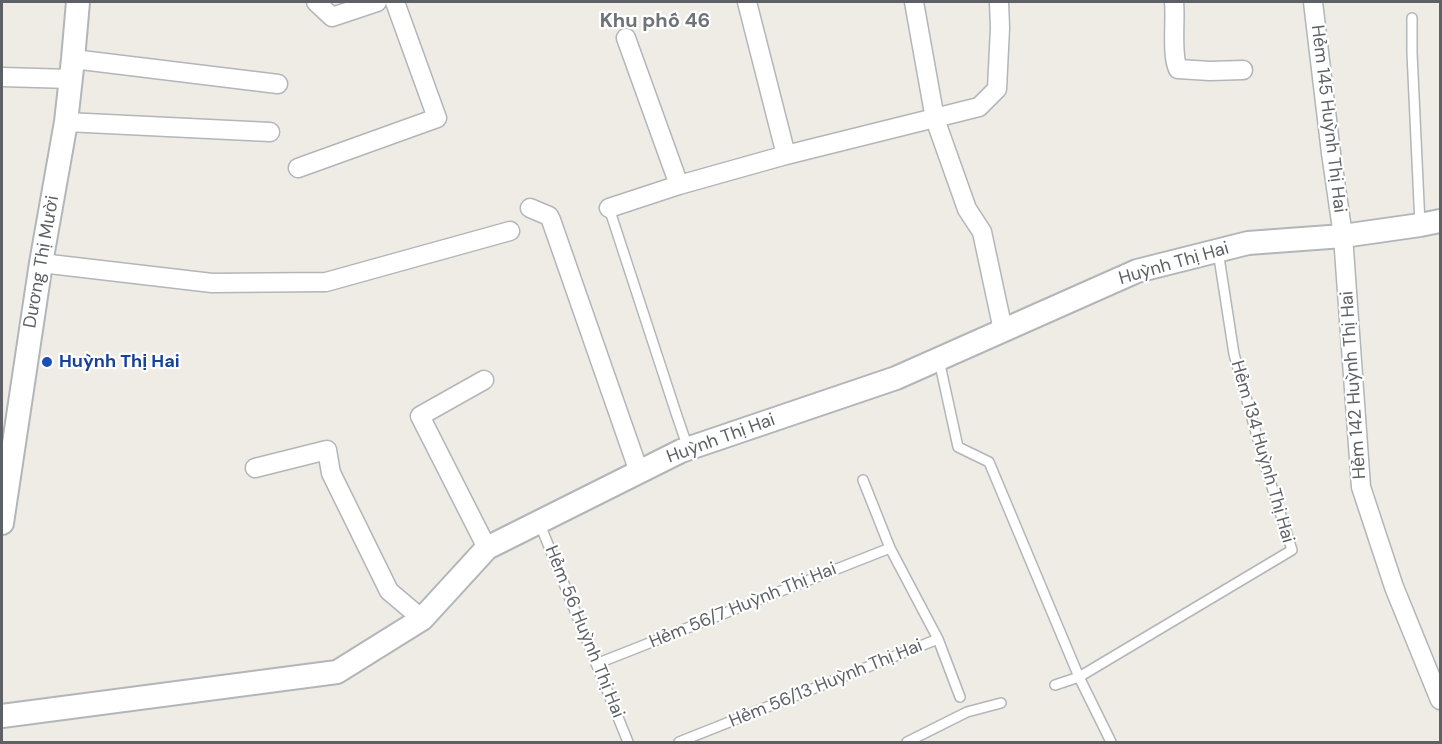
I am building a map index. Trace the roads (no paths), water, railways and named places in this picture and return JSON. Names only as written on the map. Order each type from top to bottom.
[{"type":"street","name":"Dương Thị Mười","points":[[2,523],[41,263],[66,122],[78,2]]},
{"type":"street","points":[[316,2],[332,18],[377,2]]},
{"type":"street","points":[[298,168],[437,118],[395,2]]},
{"type":"street","points":[[747,2],[786,155]]},
{"type":"street","points":[[914,2],[935,119],[967,209],[982,232],[1003,330]]},
{"type":"street","points":[[609,208],[679,185],[786,155],[979,107],[997,89],[999,2]]},
{"type":"street","points":[[1174,2],[1176,18],[1174,54],[1178,69],[1243,70]]},
{"type":"street","name":"Hẻm 145 Huỳnh Thị Hai","points":[[1313,2],[1343,236]]},
{"type":"street","points":[[626,38],[679,185]]},
{"type":"street","points":[[2,76],[72,69],[278,84]]},
{"type":"street","points":[[66,122],[270,132]]},
{"type":"street","points":[[530,208],[549,216],[551,220],[639,472]]},
{"type":"street","name":"Huỳnh Thị Hai","points":[[2,716],[337,672],[422,619],[487,548],[689,448],[896,378],[1137,271],[1248,243],[1343,236],[1430,223]]},
{"type":"street","points":[[41,263],[212,284],[326,282],[510,231]]},
{"type":"street","name":"Hẻm 142 Huỳnh Thị Hai","points":[[1343,236],[1361,487],[1394,587],[1440,700]]},
{"type":"street","points":[[484,380],[420,416],[487,548]]},
{"type":"street","points":[[255,468],[327,450],[331,473],[389,591],[422,619]]},
{"type":"lane","points":[[1412,18],[1412,52],[1430,223]]},
{"type":"lane","points":[[609,208],[689,448]]},
{"type":"lane","name":"Hẻm 134 Huỳnh Thị Hai","points":[[1079,677],[1292,550],[1264,465],[1234,354],[1218,251]]},
{"type":"lane","points":[[939,359],[958,447],[989,462],[1079,677],[1111,742]]},
{"type":"lane","points":[[863,480],[890,548],[938,639],[960,697]]},
{"type":"lane","name":"Hẻm 56 Huỳnh Thị Hai","points":[[539,522],[628,742]]},
{"type":"lane","name":"Hẻm 56/7 Huỳnh Thị Hai","points":[[596,663],[890,548]]},
{"type":"lane","name":"Hẻm 56/13 Huỳnh Thị Hai","points":[[680,742],[938,639]]},
{"type":"lane","points":[[1055,684],[1079,677]]},
{"type":"lane","points":[[907,742],[967,712],[1001,703]]},
{"type":"place","name":"Huỳnh Thị Hai","points":[[47,362]]},
{"type":"district","name":"Khu phố 46","points":[[655,22]]}]
